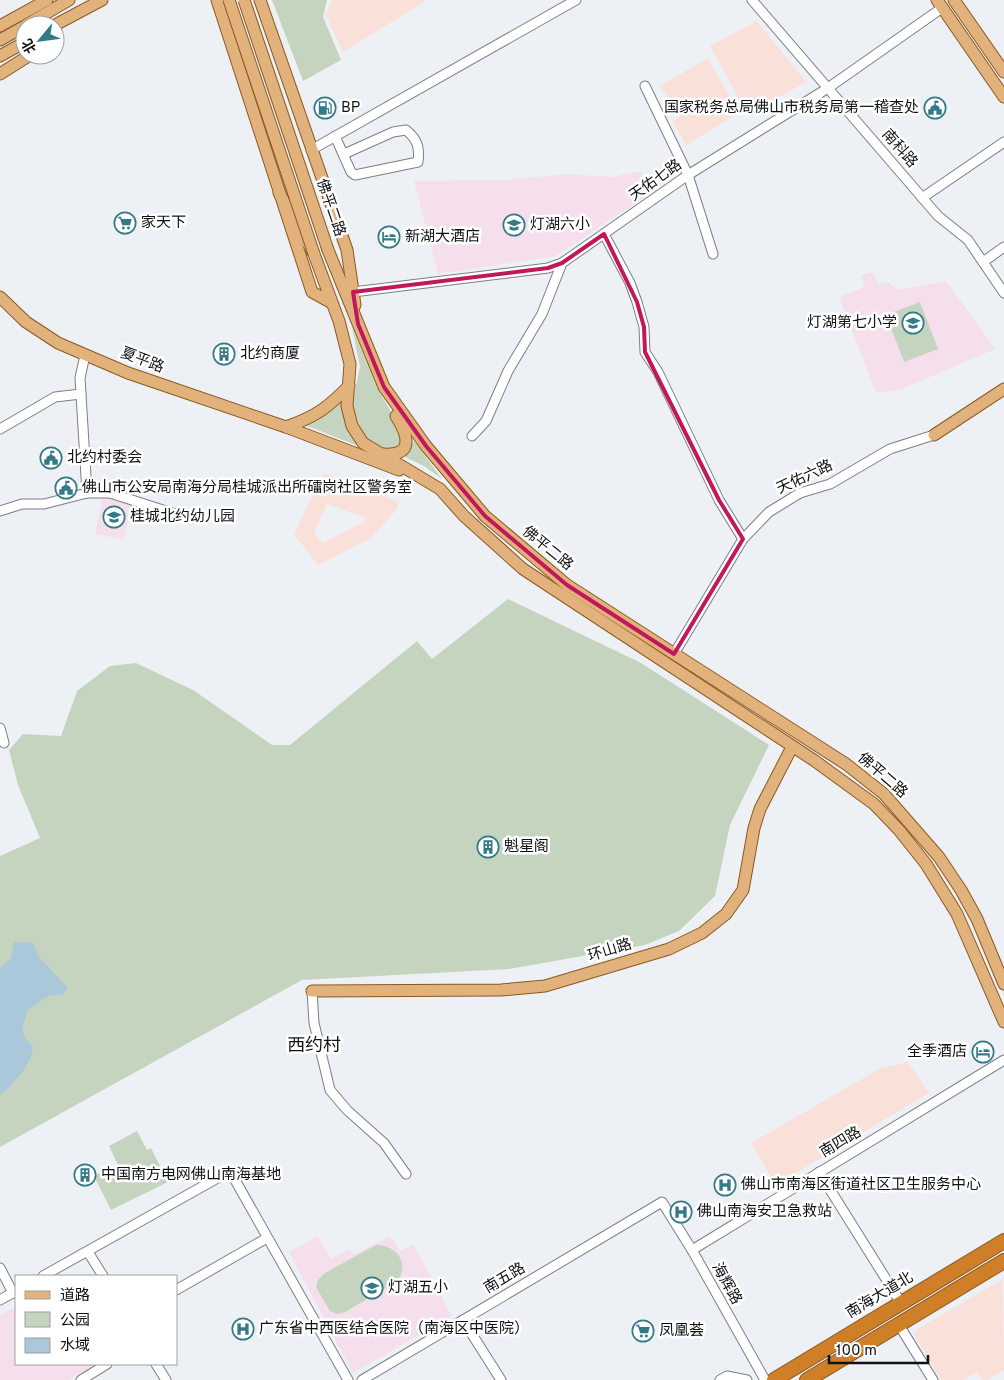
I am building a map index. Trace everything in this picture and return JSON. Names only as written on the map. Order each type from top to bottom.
[{"type":"highway","name":"南海大道北","points":[[774,1380],[1004,1241]]},
{"type":"highway","points":[[807,1380],[1004,1261]]},
{"type":"main road","points":[[0,26],[47,0]]},
{"type":"main road","points":[[43,15],[69,0]]},
{"type":"main road","points":[[65,19],[102,0]]},
{"type":"main road","name":"佛平二路","points":[[244,0],[328,250],[358,324],[384,387],[426,446],[485,516],[567,585],[846,764],[884,794],[938,856],[961,890],[1004,984]]},
{"type":"main road","points":[[260,0],[347,250],[358,324]]},
{"type":"main road","points":[[954,0],[1004,72]]},
{"type":"main road","points":[[220,1],[227,33],[312,292],[332,303]]},
{"type":"main road","name":"佛平二路","points":[[220,1],[332,303],[348,356],[349,386],[347,406],[352,426],[363,443],[440,489],[470,522],[523,569],[792,747],[874,804],[899,830],[921,858],[957,914],[1004,1022]]},
{"type":"main road","points":[[227,33],[226,10],[237,2],[255,5],[267,22]]},
{"type":"main road","points":[[939,4],[1004,97]]},
{"type":"main road","points":[[65,23],[73,15]]},
{"type":"main road","points":[[0,40],[15,31]]},
{"type":"main road","points":[[0,56],[15,48]]},
{"type":"main road","points":[[0,74],[15,64]]},
{"type":"main road","points":[[279,193],[314,254]]},
{"type":"main road","points":[[300,257],[320,271]]},
{"type":"main road","name":"夏平路","points":[[1,301],[48,338],[84,355],[136,376],[286,427],[398,470],[404,468]]},
{"type":"main road","points":[[286,427],[313,418],[328,407],[349,386]]},
{"type":"main road","points":[[381,454],[393,455],[403,450],[406,439],[405,430],[385,398],[384,387]]},
{"type":"main road","name":"天佑六路","points":[[934,435],[1004,389]]},
{"type":"main road","name":"环山路","points":[[312,991],[502,990],[545,986],[669,949],[702,933],[726,914],[743,890],[754,828],[760,809],[792,747]]},
{"type":"street","points":[[311,150],[576,0]]},
{"type":"street","name":"南科路","points":[[752,0],[938,216],[968,240],[1004,293]]},
{"type":"street","name":"天佑七路","points":[[353,292],[548,268],[562,263],[688,175],[828,88],[939,4]]},
{"type":"street","points":[[645,86],[688,175],[713,254]]},
{"type":"street","points":[[335,136],[351,172],[355,176],[418,162],[420,150],[414,137],[406,130],[393,132],[344,154]]},
{"type":"street","points":[[922,198],[1004,142]]},
{"type":"street","points":[[604,234],[630,283],[637,302],[644,327],[645,352],[658,372],[719,500],[744,539]]},
{"type":"street","points":[[983,262],[1004,247]]},
{"type":"street","points":[[472,436],[486,421],[508,371],[542,314],[562,263]]},
{"type":"street","points":[[84,355],[80,378],[88,493]]},
{"type":"street","points":[[0,429],[55,397],[81,394]]},
{"type":"street","name":"天佑六路","points":[[674,654],[744,539],[769,512],[800,493],[830,484],[890,449],[934,435]]},
{"type":"street","points":[[0,511],[22,504],[44,504],[88,493],[110,493],[188,518]]},
{"type":"street","points":[[0,728],[4,743]]},
{"type":"street","points":[[312,991],[314,1023],[330,1090],[347,1110],[384,1144],[406,1174]]},
{"type":"street","name":"南四路","points":[[692,1250],[1004,1060]]},
{"type":"street","points":[[45,1275],[230,1171],[348,1380]]},
{"type":"street","points":[[819,1172],[900,1303]]},
{"type":"street","name":"海辉路","points":[[662,1202],[692,1250],[764,1380]]},
{"type":"street","name":"南五路","points":[[362,1380],[662,1202]]},
{"type":"street","points":[[178,1289],[267,1238]]},
{"type":"street","points":[[88,1252],[102,1275]]},
{"type":"street","points":[[0,1268],[15,1292],[0,1300]]},
{"type":"street","points":[[463,1320],[501,1380]]},
{"type":"street","points":[[899,1325],[933,1380]]},
{"type":"street","points":[[81,1380],[106,1365]]},
{"type":"street","points":[[157,1365],[166,1380]]},
{"type":"street","points":[[720,1380],[727,1376],[747,1380]]},
{"type":"highlighted area","points":[[604,234],[637,302],[644,327],[645,352],[719,500],[743,539],[674,654],[567,585],[485,516],[426,446],[384,387],[358,324],[353,292],[548,268],[562,263]]},
{"type":"shaded area","points":[[331,0],[427,0],[343,52],[326,15]]},
{"type":"shaded area","points":[[757,21],[806,82],[748,115],[710,46]]},
{"type":"shaded area","points":[[708,58],[739,113],[686,145],[673,122],[680,116],[660,86]]},
{"type":"shaded area","name":"灯湖六小","points":[[640,171],[649,194],[556,256],[438,274],[414,181],[505,180],[567,174],[612,177]]},
{"type":"shaded area","name":"灯湖第七小学","points":[[873,272],[878,284],[889,282],[897,290],[946,281],[995,349],[902,389],[876,393],[839,297],[864,287],[861,275]]},
{"type":"shaded area","points":[[324,473],[399,502],[397,509],[371,538],[318,565],[294,534]],"holes":[[[327,504],[366,518],[364,522],[323,543],[314,533]]]},
{"type":"shaded area","name":"桂城北约幼儿园","points":[[103,494],[132,501],[124,540],[95,534]]},
{"type":"shaded area","points":[[908,1062],[929,1093],[776,1185],[751,1143],[881,1068]]},
{"type":"shaded area","name":"灯湖五小","points":[[318,1236],[331,1259],[349,1249],[353,1255],[390,1236],[400,1251],[413,1244],[452,1316],[353,1373],[289,1252]]},
{"type":"shaded area","points":[[1003,1279],[1004,1370],[987,1380],[983,1380],[977,1372],[963,1380],[941,1380],[914,1335],[916,1330]]},
{"type":"shaded area","points":[[15,1308],[15,1365],[92,1366],[69,1380],[0,1380],[0,1315]]},
{"type":"green space","points":[[272,0],[327,0],[323,17],[341,60],[303,81]]},
{"type":"green space","points":[[920,302],[938,349],[904,362],[886,315]]},
{"type":"green space","points":[[352,327],[376,386],[403,433],[400,447],[384,452],[364,438],[357,426],[353,399],[360,367]]},
{"type":"green space","points":[[342,396],[346,424],[358,446],[305,425]]},
{"type":"green space","points":[[414,441],[442,479],[424,466],[405,457]]},
{"type":"green space","points":[[508,599],[641,663],[769,745],[730,825],[715,896],[679,931],[645,945],[509,969],[302,980],[0,1147],[0,856],[40,838],[18,785],[9,750],[23,734],[61,736],[77,691],[110,666],[136,663],[193,690],[272,745],[290,745],[417,641],[432,659]]},
{"type":"green space","points":[[137,1131],[147,1150],[151,1148],[168,1182],[111,1210],[94,1176],[118,1165],[109,1146]]},
{"type":"green space","points":[[376,1245],[390,1248],[400,1257],[402,1269],[396,1282],[345,1312],[337,1314],[330,1311],[316,1287],[318,1280],[325,1273]]},
{"type":"water","points":[[14,942],[33,943],[39,957],[68,988],[63,994],[48,996],[28,1010],[22,1029],[25,1038],[33,1046],[32,1053],[26,1067],[0,1095],[0,968],[11,958]]},
{"type":"place","name":"BP","points":[[325,108]]},
{"type":"place","name":"国家税务总局佛山市税务局第一稽查处","points":[[935,108]]},
{"type":"place","name":"家天下","points":[[125,223]]},
{"type":"place","name":"灯湖六小","points":[[514,225]]},
{"type":"place","name":"新湖大酒店","points":[[389,237]]},
{"type":"place","name":"灯湖第七小学","points":[[913,323]]},
{"type":"place","name":"北约商厦","points":[[224,354]]},
{"type":"place","name":"北约村委会","points":[[51,458]]},
{"type":"place","name":"佛山市公安局南海分局桂城派出所礌岗社区警务室","points":[[66,488]]},
{"type":"place","name":"桂城北约幼儿园","points":[[114,517]]},
{"type":"place","name":"魁星阁","points":[[488,847]]},
{"type":"place","name":"全季酒店","points":[[983,1052]]},
{"type":"place","name":"中国南方电网佛山南海基地","points":[[85,1175]]},
{"type":"place","name":"佛山市南海区街道社区卫生服务中心","points":[[725,1185]]},
{"type":"place","name":"佛山南海安卫急救站","points":[[681,1212]]},
{"type":"place","name":"灯湖五小","points":[[372,1288]]},
{"type":"place","name":"广东省中西医结合医院（南海区中医院）","points":[[243,1329]]},
{"type":"place","name":"凤凰荟","points":[[643,1331]]},
{"type":"district","name":"西约村","points":[[314,1046]]}]
